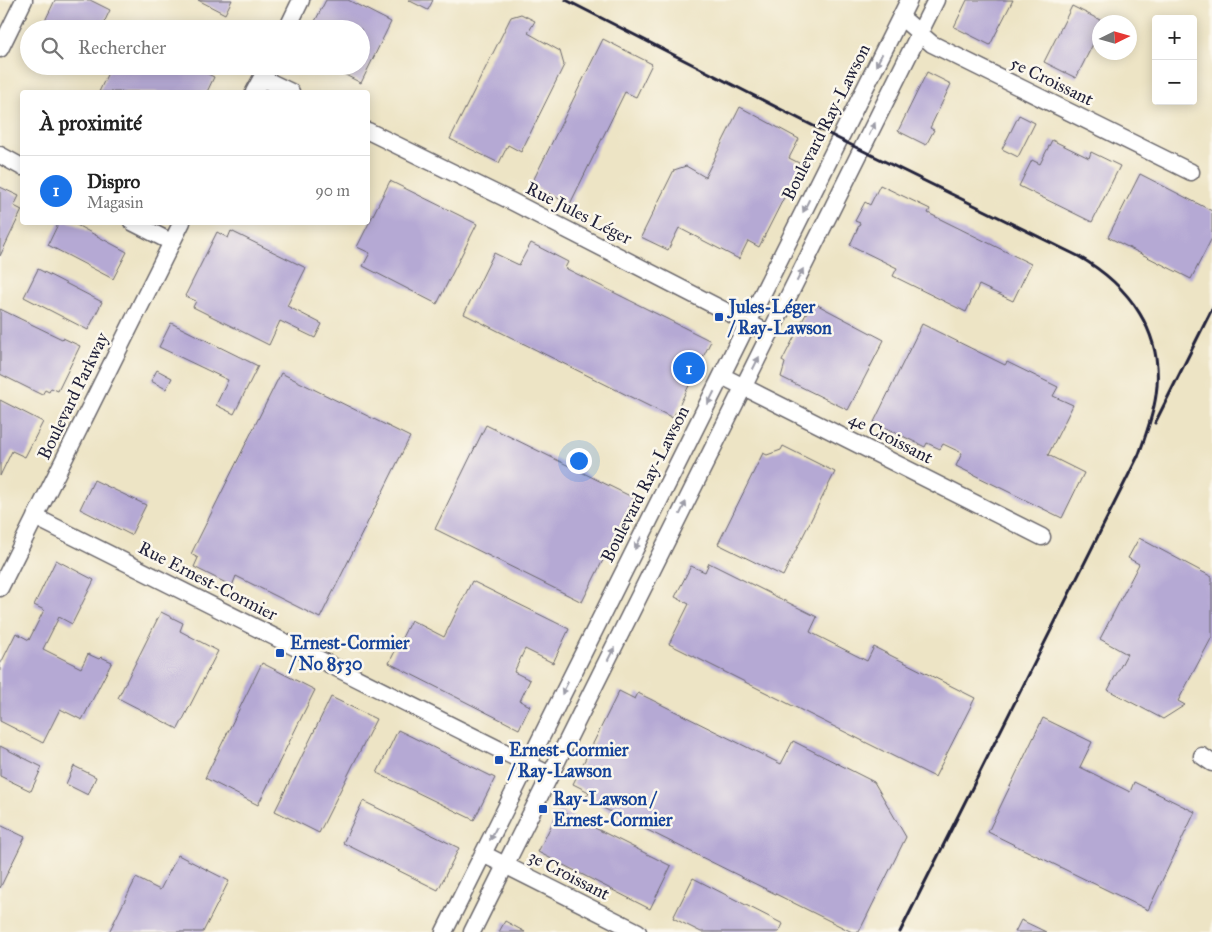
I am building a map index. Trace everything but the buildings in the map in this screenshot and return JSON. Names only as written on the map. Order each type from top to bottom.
[{"type":"street","points":[[0,49],[24,0]]},
{"type":"street","points":[[291,20],[301,0]]},
{"type":"street","name":"Boulevard Ray-Lawson","points":[[444,932],[909,0]]},
{"type":"street","points":[[472,932],[936,0]]},
{"type":"street","name":"5e Croissant","points":[[901,17],[932,44],[1191,172]]},
{"type":"street","points":[[255,90],[263,75]]},
{"type":"street","points":[[269,75],[288,90]]},
{"type":"street","name":"Rue Jules Léger","points":[[370,132],[511,201],[770,334]]},
{"type":"street","points":[[0,155],[20,166]]},
{"type":"street","points":[[138,225],[171,242]]},
{"type":"street","name":"Boulevard Parkway","points":[[0,588],[180,225]]},
{"type":"street","name":"4e Croissant","points":[[722,376],[1042,537]]},
{"type":"street","name":"Rue Ernest-Cormier","points":[[36,518],[550,775]]},
{"type":"street","name":"3e Croissant","points":[[483,854],[638,932]]},
{"type":"railway","points":[[566,0],[839,139],[1078,256],[1113,281],[1140,313],[1149,331],[1155,351],[1157,372],[1155,403],[1138,457]]},
{"type":"railway","points":[[1155,423],[1212,309]]},
{"type":"railway","points":[[900,932],[1140,452]]},
{"type":"place","name":"Jules-Léger / Ray-Lawson","points":[[719,317]]},
{"type":"place","name":"Dispro","points":[[689,368]]},
{"type":"place","name":"Ernest-Cormier / No 8530","points":[[280,653]]},
{"type":"place","name":"Ernest-Cormier / Ray-Lawson","points":[[499,760]]},
{"type":"place","name":"Ray-Lawson / Ernest-Cormier","points":[[543,809]]}]
